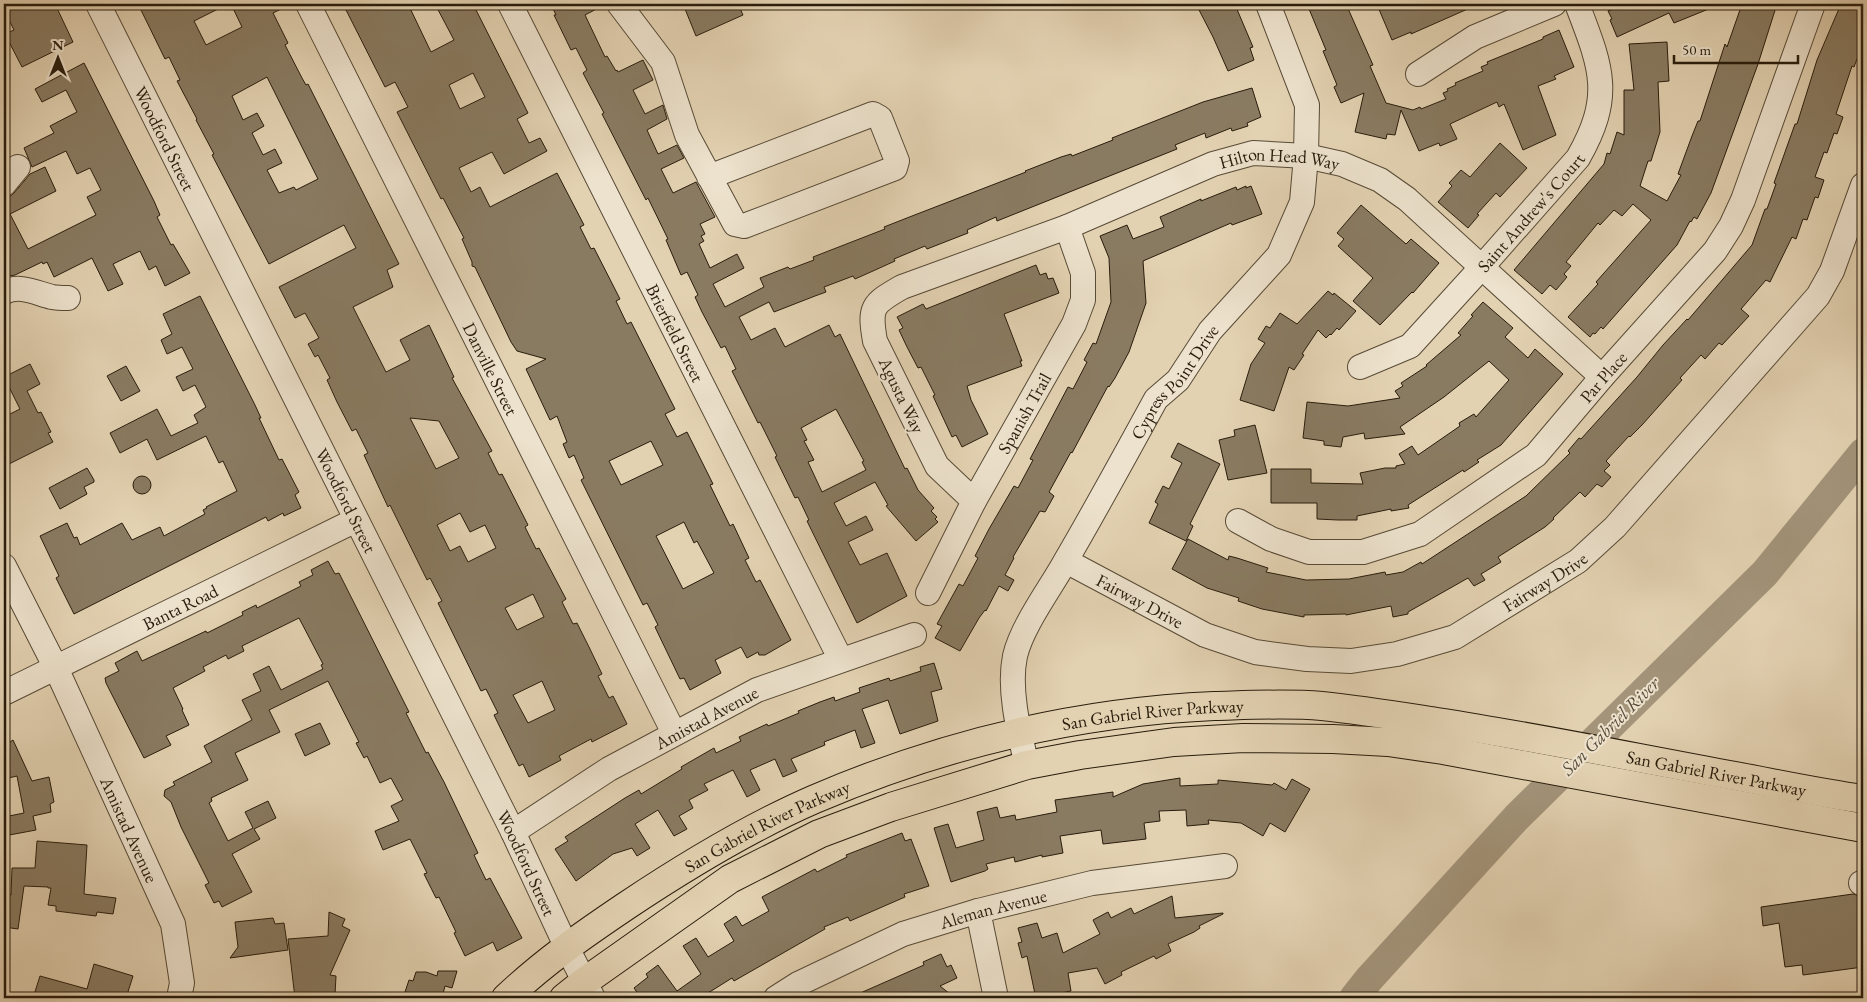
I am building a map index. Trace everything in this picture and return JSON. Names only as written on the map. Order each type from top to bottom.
[{"type":"main road","name":"San Gabriel River Parkway","points":[[506,998],[566,946],[683,868],[723,845],[812,800],[872,776],[936,755],[1019,732],[1122,713],[1252,705],[1317,706],[1371,711],[1466,726],[1863,799]]},
{"type":"main road","name":"San Gabriel River Parkway","points":[[580,993],[730,879],[819,834],[892,807],[1027,765],[1080,754],[1174,742],[1243,738],[1388,742],[1444,750],[1863,828]]},
{"type":"street","name":"Woodford Street","points":[[98,4],[513,832],[566,946],[580,993]]},
{"type":"street","name":"Danville Street","points":[[308,4],[674,733]]},
{"type":"street","name":"Brierfield Street","points":[[510,4],[841,660]]},
{"type":"street","points":[[619,4],[663,62],[687,135],[709,177],[735,224],[744,226],[895,168],[897,161],[880,118],[873,114],[709,177]]},
{"type":"street","name":"Cypress Point Drive","points":[[1027,765],[1019,732],[1013,677],[1016,656],[1025,631],[1156,399],[1178,380],[1210,330],[1280,256],[1302,202],[1306,156],[1307,105],[1268,4]]},
{"type":"street","points":[[1418,74],[1475,37],[1554,4]]},
{"type":"street","name":"Saint Andrew's Court","points":[[1360,368],[1410,346],[1578,158],[1590,137],[1597,118],[1600,96],[1597,57],[1577,4]]},
{"type":"street","name":"Par Place","points":[[1238,521],[1270,539],[1309,552],[1363,552],[1420,534],[1536,455],[1602,377],[1716,251],[1731,226],[1743,200],[1813,4]]},
{"type":"street","name":"Hilton Head Way","points":[[902,287],[1066,227],[1213,164],[1253,153],[1306,156],[1342,164],[1380,180],[1407,199],[1602,377]]},
{"type":"street","name":"Fairway Drive","points":[[1066,561],[1205,634],[1255,652],[1307,659],[1351,661],[1397,654],[1455,637],[1532,592],[1578,561],[1615,527],[1818,296],[1832,271],[1863,185]]},
{"type":"street","name":"Spanish Trail","points":[[928,593],[974,501],[1074,324],[1083,300],[1083,273],[1066,227]]},
{"type":"street","name":"Agusta Way","points":[[902,287],[879,300],[871,318],[875,341],[937,466],[974,501]]},
{"type":"street","points":[[4,292],[10,289],[23,289],[54,297],[68,298]]},
{"type":"street","name":"Banta Road","points":[[4,693],[356,520]]},
{"type":"street","name":"Amistad Avenue","points":[[4,566],[56,668],[173,924],[182,983],[179,998]]},
{"type":"street","name":"Amistad Avenue","points":[[513,832],[609,769],[757,690],[914,635]]},
{"type":"street","name":"Aleman Avenue","points":[[776,998],[798,984],[903,934],[978,911],[1092,883],[1225,866]]},
{"type":"street","points":[[978,911],[996,998]]},
{"type":"building","points":[[4,4],[55,4],[73,42],[22,67],[5,34],[14,30],[4,10]]},
{"type":"building","points":[[150,4],[228,4],[194,21],[206,45],[242,27],[231,4],[291,4],[273,13],[288,43],[285,45],[306,85],[308,84],[399,264],[387,270],[393,287],[353,307],[386,372],[410,360],[400,340],[429,325],[454,377],[452,378],[492,451],[488,453],[499,475],[502,474],[528,525],[525,527],[536,549],[539,548],[566,599],[562,602],[573,624],[577,623],[590,649],[602,674],[598,676],[609,698],[613,696],[627,724],[592,742],[591,739],[559,756],[561,760],[529,777],[523,764],[519,766],[494,715],[498,713],[486,689],[481,691],[438,603],[442,601],[430,578],[427,580],[390,505],[388,507],[364,455],[368,453],[356,429],[352,431],[327,380],[330,378],[318,355],[315,357],[308,344],[319,338],[305,313],[295,318],[279,287],[356,248],[344,225],[269,264],[212,155],[214,154],[177,81],[180,80],[169,57],[165,59],[140,8]],"holes":[[[267,77],[318,179],[296,190],[294,187],[279,193],[267,170],[282,163],[275,149],[263,155],[252,133],[264,126],[257,113],[243,120],[232,96]],[[410,418],[439,421],[459,458],[436,469]],[[460,513],[470,532],[485,525],[496,548],[468,562],[460,546],[450,551],[437,525]],[[533,594],[544,617],[517,630],[505,608]],[[542,681],[555,710],[528,723],[513,695]]]},
{"type":"building","points":[[343,4],[408,4],[431,52],[454,40],[435,4],[473,4],[528,113],[517,119],[529,143],[540,138],[547,151],[504,174],[492,152],[459,168],[471,192],[480,187],[490,207],[557,173],[584,225],[580,227],[591,249],[594,248],[620,299],[616,301],[627,324],[631,322],[675,409],[665,414],[677,437],[687,432],[713,484],[710,485],[730,526],[733,524],[749,558],[745,560],[756,582],[760,580],[791,640],[765,655],[759,655],[758,652],[747,658],[741,647],[715,660],[721,673],[690,690],[684,678],[680,679],[655,627],[658,625],[647,603],[643,605],[581,480],[584,478],[574,455],[569,458],[563,444],[567,442],[557,416],[550,420],[526,369],[546,359],[517,351],[511,342],[475,267],[472,266],[462,239],[464,238],[443,198],[441,199],[397,112],[408,107],[395,82],[385,87]],"holes":[[[473,73],[485,97],[460,109],[449,85]],[[651,441],[663,465],[621,485],[609,461]],[[684,522],[694,543],[697,541],[714,573],[683,589],[656,536]]]},
{"type":"building","points":[[551,4],[606,4],[585,15],[605,57],[607,56],[618,72],[643,60],[653,80],[633,90],[645,114],[663,105],[667,119],[647,130],[658,154],[677,145],[684,158],[661,169],[673,193],[696,182],[715,217],[700,224],[705,234],[701,236],[704,241],[699,244],[710,268],[737,254],[744,268],[713,284],[725,307],[764,287],[760,278],[788,267],[790,269],[814,260],[813,257],[885,229],[884,227],[1061,157],[1071,154],[1072,156],[1113,140],[1112,138],[1203,102],[1252,88],[1261,117],[1247,123],[1248,126],[1232,131],[1231,128],[1206,138],[1205,133],[1175,145],[1177,149],[997,221],[996,217],[967,230],[968,233],[927,249],[925,246],[855,279],[853,276],[824,287],[826,292],[774,312],[769,302],[739,317],[751,340],[775,328],[785,347],[829,325],[835,337],[840,334],[905,469],[907,468],[918,490],[934,508],[931,511],[937,517],[935,519],[938,522],[916,541],[886,506],[888,505],[875,482],[834,503],[846,526],[866,516],[873,530],[848,542],[860,565],[887,553],[907,596],[857,623],[807,521],[809,520],[798,497],[795,498],[775,457],[777,456],[732,371],[736,369],[725,346],[721,348],[702,312],[695,297],[698,295],[687,272],[681,275],[666,240],[668,239],[648,198],[646,200],[583,73],[587,70],[576,48],[571,50],[554,15],[556,15]],"holes":[[[836,409],[864,461],[862,462],[866,470],[822,492],[808,462],[814,460],[804,441],[807,440],[801,428]]]},
{"type":"building","points":[[683,4],[738,4],[743,15],[696,36]]},
{"type":"building","points":[[1209,4],[1231,4],[1234,9],[1236,7],[1253,47],[1250,48],[1254,60],[1228,71],[1198,8]]},
{"type":"building","points":[[1307,4],[1346,4],[1373,65],[1370,66],[1386,103],[1413,110],[1420,107],[1421,109],[1446,99],[1443,93],[1448,91],[1447,89],[1456,85],[1455,83],[1483,71],[1481,67],[1488,64],[1487,62],[1543,39],[1543,37],[1559,30],[1574,67],[1554,76],[1556,79],[1538,86],[1556,135],[1523,150],[1504,104],[1499,107],[1497,102],[1450,124],[1457,139],[1440,146],[1439,143],[1419,151],[1401,110],[1395,135],[1387,134],[1386,139],[1355,132],[1364,93],[1341,103],[1334,87],[1337,85],[1323,51],[1326,50]]},
{"type":"building","points":[[1386,4],[1479,4],[1411,34],[1411,32],[1392,40],[1378,7]]},
{"type":"building","points":[[1608,4],[1721,4],[1674,23],[1669,13],[1617,37],[1610,20],[1612,19],[1608,11],[1611,10]]},
{"type":"building","points":[[1742,4],[1777,4],[1758,64],[1711,193],[1697,219],[1694,217],[1690,221],[1677,245],[1603,329],[1601,327],[1590,337],[1568,317],[1651,220],[1633,204],[1622,216],[1614,210],[1600,225],[1598,223],[1566,262],[1571,266],[1564,274],[1567,277],[1556,290],[1550,285],[1542,294],[1514,270],[1604,164],[1607,153],[1610,154],[1617,132],[1624,135],[1624,90],[1634,90],[1629,44],[1667,42],[1669,81],[1658,82],[1660,132],[1651,161],[1648,161],[1640,186],[1667,201],[1681,175],[1678,174],[1698,121],[1700,121],[1725,44],[1727,47]]},
{"type":"building","points":[[1841,4],[1863,4],[1863,43],[1854,67],[1852,66],[1836,114],[1843,117],[1837,134],[1834,133],[1827,153],[1824,152],[1815,177],[1824,180],[1818,198],[1815,197],[1807,220],[1803,219],[1796,239],[1792,237],[1770,282],[1766,280],[1741,309],[1749,316],[1722,345],[1719,343],[1705,359],[1701,355],[1680,378],[1682,380],[1642,425],[1606,461],[1610,465],[1604,471],[1611,477],[1602,487],[1597,484],[1585,497],[1580,492],[1545,527],[1498,557],[1501,562],[1481,574],[1485,580],[1474,586],[1468,578],[1408,612],[1408,614],[1393,617],[1391,606],[1346,615],[1304,615],[1304,617],[1262,609],[1238,601],[1239,598],[1207,588],[1172,569],[1188,539],[1228,560],[1229,556],[1237,558],[1268,568],[1266,572],[1306,580],[1349,579],[1385,572],[1386,575],[1403,572],[1421,562],[1422,564],[1526,496],[1570,453],[1568,451],[1579,438],[1581,439],[1637,377],[1752,245],[1776,184],[1774,183],[1795,124],[1797,124],[1817,60]]},
{"type":"building","points":[[84,63],[154,201],[160,215],[157,217],[171,245],[173,244],[190,273],[165,286],[156,266],[149,270],[140,251],[113,264],[123,284],[108,291],[92,258],[54,277],[47,262],[43,264],[42,262],[15,275],[4,277],[4,197],[9,197],[14,193],[30,174],[45,167],[56,191],[10,214],[28,249],[96,215],[87,197],[101,190],[90,168],[77,174],[66,151],[32,167],[24,148],[54,133],[50,126],[77,112],[66,90],[42,102],[35,89]]},
{"type":"building","points":[[1500,143],[1527,168],[1500,197],[1496,193],[1477,214],[1479,215],[1468,228],[1438,202],[1452,186],[1449,183],[1461,170],[1470,177]]},
{"type":"building","points":[[1246,186],[1246,188],[1251,186],[1262,214],[1232,225],[1231,223],[1143,261],[1146,303],[1129,352],[1049,492],[1054,496],[1045,512],[1040,511],[1013,557],[1005,575],[1014,580],[1008,591],[999,586],[986,611],[979,618],[960,651],[935,638],[942,626],[937,624],[959,584],[963,586],[978,558],[975,556],[989,529],[1014,486],[1018,488],[1033,460],[1030,459],[1068,387],[1073,389],[1087,362],[1084,360],[1093,343],[1096,344],[1111,302],[1109,258],[1100,236],[1127,225],[1133,239],[1164,227],[1160,217],[1201,199],[1201,201],[1236,187],[1237,190]]},
{"type":"building","points":[[1361,205],[1406,244],[1411,239],[1439,263],[1413,293],[1380,325],[1353,301],[1373,278],[1338,246],[1344,239],[1337,233]]},
{"type":"building","points":[[1036,265],[1040,275],[1046,273],[1048,279],[1053,278],[1059,293],[1004,314],[1022,361],[1020,361],[1022,366],[967,386],[971,400],[988,434],[962,447],[956,435],[952,437],[921,367],[918,368],[907,347],[899,330],[903,328],[897,317],[923,304],[926,309]]},
{"type":"building","points":[[1328,291],[1333,295],[1334,293],[1356,311],[1339,330],[1337,328],[1326,338],[1318,330],[1294,370],[1289,367],[1274,411],[1240,400],[1251,364],[1265,343],[1258,339],[1266,326],[1270,328],[1280,313],[1297,324]]},
{"type":"building","points":[[200,296],[255,405],[261,418],[259,418],[279,460],[282,459],[299,492],[295,495],[301,508],[284,516],[283,513],[268,521],[266,517],[74,614],[56,578],[59,576],[40,536],[67,523],[74,538],[77,537],[80,545],[122,523],[132,540],[160,527],[164,536],[205,514],[203,510],[206,507],[237,491],[223,461],[219,463],[206,436],[157,460],[147,439],[120,453],[110,433],[157,409],[171,436],[198,423],[194,415],[206,407],[195,385],[183,391],[176,377],[193,369],[182,347],[167,354],[161,340],[172,334],[163,314]]},
{"type":"building","points":[[1483,302],[1513,328],[1505,337],[1528,358],[1535,349],[1563,374],[1501,445],[1477,460],[1479,462],[1464,472],[1463,470],[1408,505],[1409,508],[1391,511],[1391,509],[1357,516],[1357,520],[1338,520],[1317,519],[1317,503],[1271,503],[1271,469],[1311,469],[1311,483],[1363,484],[1360,473],[1385,468],[1396,468],[1396,466],[1405,464],[1399,454],[1412,446],[1418,455],[1460,426],[1459,423],[1474,414],[1476,417],[1509,380],[1489,361],[1444,397],[1400,427],[1405,434],[1365,439],[1364,433],[1343,437],[1341,447],[1324,445],[1324,441],[1303,438],[1307,402],[1348,406],[1400,398],[1395,391],[1403,386],[1401,383],[1427,366],[1461,335],[1458,333]]},
{"type":"building","points":[[30,364],[40,384],[27,391],[38,413],[41,412],[51,432],[48,433],[53,442],[7,465],[4,458],[4,417],[20,409],[4,377]]},
{"type":"building","points":[[126,366],[140,391],[121,401],[107,376]]},
{"type":"building","points":[[1255,425],[1267,473],[1228,480],[1219,440],[1235,436],[1234,430]]},
{"type":"building","points":[[1178,443],[1220,464],[1190,524],[1193,526],[1186,541],[1149,523],[1158,504],[1155,502],[1163,486],[1169,489],[1182,463],[1171,457]]},
{"type":"building","points":[[87,468],[94,482],[84,487],[87,494],[60,509],[49,488]]},
{"type":"building","points":[[142,476],[148,479],[151,485],[148,491],[142,494],[136,491],[133,485],[136,479]]},
{"type":"building","points":[[328,561],[335,574],[339,573],[409,712],[406,713],[426,753],[428,752],[444,782],[478,853],[474,855],[486,880],[490,878],[522,938],[497,951],[493,942],[465,956],[439,897],[436,898],[424,874],[427,873],[410,839],[383,850],[375,831],[399,821],[391,806],[403,800],[391,778],[380,783],[367,756],[364,758],[356,743],[359,742],[328,681],[269,710],[280,732],[235,753],[248,780],[211,798],[212,801],[209,803],[228,841],[253,828],[245,812],[268,801],[276,818],[254,829],[260,839],[232,854],[252,892],[222,907],[219,901],[214,903],[205,885],[209,883],[181,827],[171,802],[164,796],[165,790],[175,785],[173,782],[212,762],[204,746],[252,720],[242,700],[261,691],[253,674],[269,666],[281,690],[323,669],[321,665],[323,664],[299,618],[242,646],[244,651],[228,659],[226,655],[203,667],[205,671],[173,688],[189,725],[166,736],[171,745],[144,758],[106,683],[105,678],[119,671],[115,663],[137,651],[142,661],[206,631],[207,633],[243,615],[242,612],[256,605],[257,608],[301,586],[299,582],[313,575],[311,570]]},
{"type":"building","points":[[934,663],[942,689],[931,692],[938,721],[900,734],[888,700],[862,709],[875,743],[861,748],[855,730],[824,742],[825,745],[791,759],[797,771],[783,777],[775,759],[750,770],[760,790],[747,797],[733,770],[704,784],[708,790],[689,800],[693,808],[679,816],[687,829],[674,836],[658,810],[635,824],[650,848],[637,856],[632,848],[613,854],[576,881],[555,849],[568,841],[565,837],[625,798],[639,790],[641,794],[682,769],[681,767],[714,748],[716,753],[741,741],[739,737],[767,724],[768,726],[799,713],[798,711],[834,697],[835,701],[860,692],[859,688],[889,678],[890,681],[921,671],[920,667]]},
{"type":"building","points":[[320,723],[330,744],[305,756],[295,734]]},
{"type":"building","points":[[13,740],[32,781],[49,777],[54,802],[50,804],[51,812],[33,816],[36,830],[4,836],[4,817],[24,813],[17,776],[4,779],[4,746]]},
{"type":"building","points":[[1180,778],[1180,786],[1218,784],[1218,780],[1272,785],[1274,783],[1286,790],[1292,779],[1310,789],[1285,832],[1270,823],[1263,836],[1241,823],[1208,820],[1209,824],[1187,826],[1186,810],[1159,811],[1160,821],[1144,823],[1146,839],[1103,844],[1101,830],[1060,836],[1063,853],[1042,857],[1042,855],[1015,862],[1014,857],[986,864],[988,869],[985,871],[951,882],[934,828],[948,824],[956,848],[984,840],[977,812],[997,807],[1000,818],[1015,815],[1016,820],[1057,812],[1055,800],[1113,792],[1113,797],[1143,784]]},
{"type":"building","points":[[902,833],[905,841],[911,839],[929,886],[904,894],[905,897],[850,921],[848,917],[824,927],[825,929],[734,981],[732,978],[708,993],[711,998],[641,998],[634,988],[648,977],[646,974],[658,965],[677,991],[701,974],[683,946],[696,938],[708,957],[734,941],[724,924],[736,916],[742,926],[769,911],[762,897],[815,869],[817,872],[847,857],[846,855]]},
{"type":"building","points":[[37,841],[87,845],[84,894],[116,898],[113,914],[97,912],[96,916],[56,911],[56,906],[48,905],[51,888],[24,886],[18,929],[4,927],[5,894],[11,895],[12,868],[35,868]]},
{"type":"building","points":[[1853,894],[1863,897],[1863,967],[1803,975],[1802,965],[1785,967],[1779,923],[1763,926],[1761,907]]},
{"type":"building","points":[[1172,896],[1175,918],[1223,914],[1199,926],[1200,928],[1194,932],[1168,944],[1171,951],[1156,959],[1154,956],[1121,972],[1122,975],[1105,984],[1097,968],[1068,973],[1071,991],[1042,997],[1035,994],[1027,956],[1022,958],[1018,943],[1022,942],[1018,928],[1037,923],[1042,938],[1057,933],[1063,953],[1100,934],[1093,920],[1108,912],[1111,918],[1131,908],[1134,914]]},
{"type":"building","points":[[329,912],[345,919],[342,926],[350,930],[330,975],[336,976],[334,998],[295,998],[288,939],[328,936]]},
{"type":"building","points":[[273,918],[275,924],[284,923],[288,950],[230,958],[238,947],[235,922]]},
{"type":"building","points":[[941,954],[947,967],[951,965],[957,978],[940,986],[955,998],[849,998],[924,965],[923,962]]},
{"type":"building","points":[[94,964],[133,976],[127,995],[124,994],[122,998],[33,998],[40,976],[87,989]]},
{"type":"building","points":[[438,971],[457,971],[452,988],[445,986],[442,998],[403,998],[409,980],[413,981],[416,972],[426,972],[437,976]]},
{"type":"waterway","name":"San Gabriel River","points":[[1354,998],[1369,979],[1516,818],[1765,573],[1863,453]]}]
